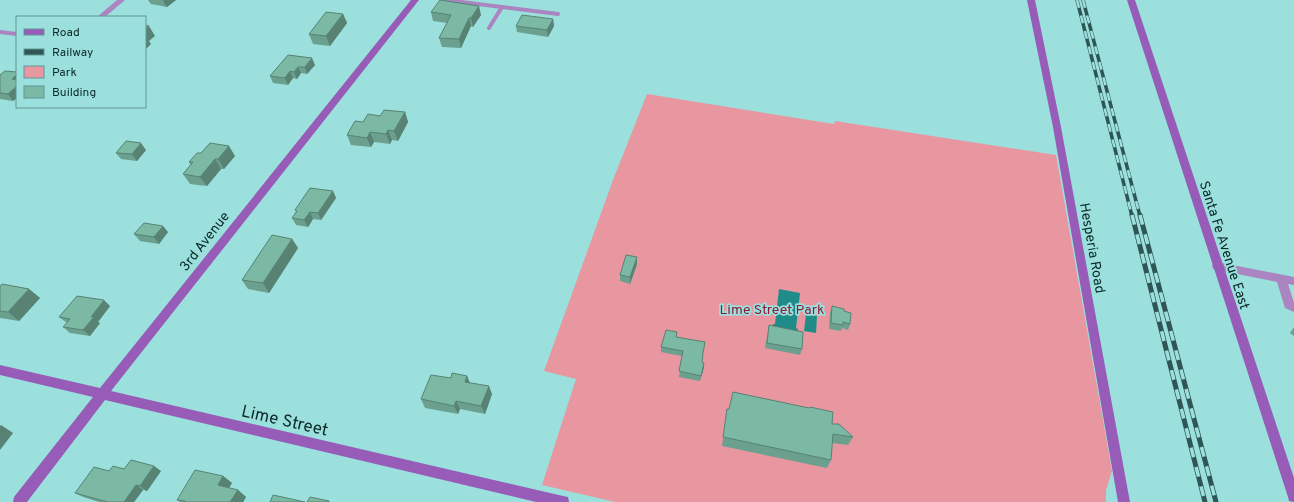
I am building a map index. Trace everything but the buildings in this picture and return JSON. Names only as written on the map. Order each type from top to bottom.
[{"type":"street","points":[[102,16],[121,0]]},
{"type":"street","name":"3rd Avenue","points":[[19,502],[102,394],[415,0]]},
{"type":"street","name":"Hesperia Road","points":[[1031,0],[1057,127],[1124,502]]},
{"type":"street","name":"Santa Fe Avenue East","points":[[1131,0],[1294,497]]},
{"type":"street","points":[[0,32],[16,34]]},
{"type":"street","points":[[1217,266],[1294,281]]},
{"type":"street","points":[[1280,278],[1289,305],[1294,308]]},
{"type":"street","name":"Lime Street","points":[[0,370],[563,502]]},
{"type":"lane","points":[[445,0],[558,14]]},
{"type":"lane","points":[[489,28],[502,7]]},
{"type":"green space","name":"Lime Street Park","points":[[647,94],[834,124],[835,121],[1056,155],[1112,471],[1106,490],[1106,502],[615,502],[542,485],[576,379],[544,371],[613,180]]},
{"type":"water","points":[[779,289],[800,293],[796,328],[798,329],[798,334],[773,328],[773,324],[775,324]]},
{"type":"water","points":[[806,314],[817,316],[816,333],[804,331]]},
{"type":"railway","points":[[1077,0],[1132,216]]},
{"type":"railway","points":[[1083,0],[1140,216]]},
{"type":"railway","points":[[1132,215],[1205,502]]},
{"type":"railway","points":[[1140,215],[1216,502]]}]
